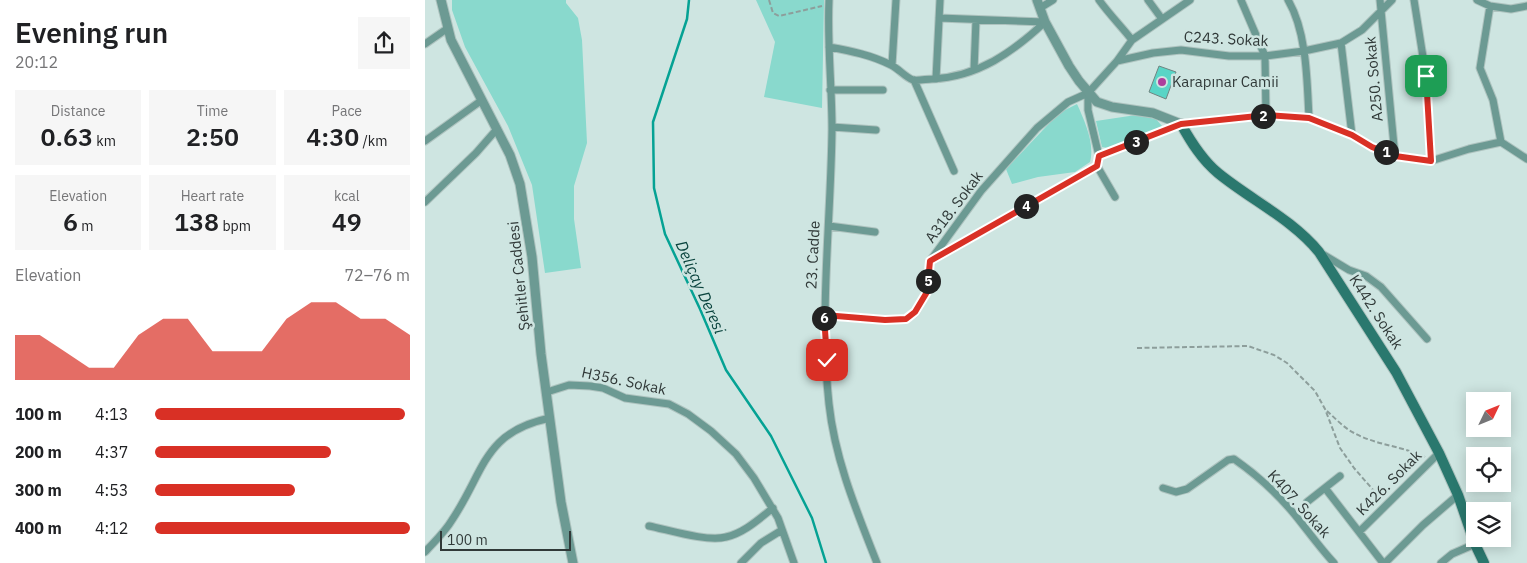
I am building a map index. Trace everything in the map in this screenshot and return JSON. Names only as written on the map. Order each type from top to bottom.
[{"type":"main road","name":"K442. Sokak","points":[[1181,124],[1193,147],[1217,172],[1306,236],[1319,252],[1396,372],[1439,453],[1466,520]]},
{"type":"main road","name":"K442. Sokak","points":[[1476,547],[1484,563]]},
{"type":"street","name":"Şehitler Caddesi","points":[[441,0],[451,40],[510,155],[521,184],[532,257],[541,354],[561,502],[573,563]]},
{"type":"street","points":[[892,65],[896,0]]},
{"type":"street","points":[[936,79],[940,0]]},
{"type":"street","points":[[1053,0],[1039,4],[1045,22],[1069,66],[1088,93],[1097,102],[1112,107],[1153,112],[1181,124]]},
{"type":"street","points":[[1099,0],[1132,40]]},
{"type":"street","points":[[1149,0],[1162,19]]},
{"type":"street","points":[[1115,197],[1097,166],[1099,156],[1088,110],[1088,93],[1117,61],[1132,40],[1190,0]]},
{"type":"street","points":[[1241,0],[1265,56],[1267,115]]},
{"type":"street","points":[[1288,0],[1293,8],[1305,51],[1309,118]]},
{"type":"street","name":"A250. Sokak","points":[[1380,0],[1395,156]]},
{"type":"street","name":"C243. Sokak","points":[[1117,61],[1153,52],[1181,50],[1229,56],[1265,56],[1305,51],[1341,42],[1361,30],[1392,0]]},
{"type":"street","points":[[1414,0],[1426,76],[1431,161]]},
{"type":"street","points":[[1477,0],[1490,6],[1511,9],[1527,6]]},
{"type":"street","name":"23. Cadde","points":[[828,2],[832,127],[824,315],[829,405],[850,495],[877,563]]},
{"type":"street","points":[[1490,6],[1480,68],[1493,100],[1501,142]]},
{"type":"street","points":[[939,18],[1045,22]]},
{"type":"street","points":[[974,70],[976,20]]},
{"type":"street","points":[[914,80],[936,79],[962,74],[999,59],[1045,22]]},
{"type":"street","points":[[425,44],[448,28]]},
{"type":"street","points":[[1341,42],[1352,135]]},
{"type":"street","points":[[829,48],[863,53],[892,65],[914,80],[954,171]]},
{"type":"street","points":[[830,90],[883,90]]},
{"type":"street","name":"A318. Sokak","points":[[824,315],[885,320],[906,319],[915,312],[927,292],[930,261],[981,191],[1037,128],[1068,102],[1088,93]]},
{"type":"street","points":[[425,141],[482,100]]},
{"type":"street","points":[[1099,156],[1181,124],[1267,115],[1309,118],[1352,135],[1372,147],[1395,156],[1431,161],[1469,149],[1501,142],[1527,159]]},
{"type":"street","points":[[832,127],[876,130]]},
{"type":"street","points":[[425,202],[497,130]]},
{"type":"street","points":[[930,261],[1097,166]]},
{"type":"street","points":[[829,226],[875,232]]},
{"type":"street","points":[[1319,252],[1349,270],[1366,276],[1381,287],[1427,339]]},
{"type":"street","name":"H356. Sokak","points":[[547,392],[569,384],[591,386],[603,388],[625,398],[669,404],[681,410],[711,431],[735,454],[773,508],[782,530],[791,562]]},
{"type":"street","points":[[425,552],[451,522],[486,457],[496,446],[511,432],[531,422],[551,418]]},
{"type":"street","name":"K426. Sokak","points":[[1359,532],[1439,453]]},
{"type":"street","name":"K407. Sokak","points":[[1163,488],[1176,492],[1187,489],[1228,460],[1234,459],[1268,485],[1299,520],[1324,553],[1335,563]]},
{"type":"street","points":[[1307,502],[1340,476]]},
{"type":"street","points":[[1325,488],[1384,563],[1457,495]]},
{"type":"street","points":[[649,526],[691,536],[725,538],[749,526],[773,508]]},
{"type":"street","points":[[741,563],[761,543],[782,530]]},
{"type":"street","points":[[1441,563],[1453,554],[1468,547]]},
{"type":"path","points":[[769,0],[773,13],[779,16],[828,2]]},
{"type":"path","points":[[1137,348],[1247,346],[1287,362],[1315,391],[1325,409],[1340,448],[1354,468],[1386,505]]},
{"type":"path","points":[[1325,409],[1353,433],[1379,444],[1412,451],[1430,461]]},
{"type":"green space","points":[[452,0],[566,0],[566,3],[578,18],[582,40],[587,143],[574,186],[574,219],[581,268],[545,273],[532,185],[508,126],[465,47],[452,10]]},
{"type":"green space","points":[[756,0],[824,0],[822,108],[764,97],[775,42]]},
{"type":"green space","points":[[1077,104],[1090,140],[1090,162],[1075,172],[1038,177],[1012,184],[1006,169],[1059,113]]},
{"type":"green space","points":[[1136,115],[1156,119],[1162,126],[1149,134],[1108,148],[1102,147],[1096,121]]},
{"type":"building","name":"Karapınar Camii","points":[[1159,66],[1176,72],[1166,99],[1149,92]]},
{"type":"waterway","name":"Deliçay Deresi","points":[[689,0],[687,19],[653,122],[654,188],[665,234],[726,370],[771,436],[812,518],[826,563]]},
{"type":"place","name":"Karapınar Camii","points":[[1162,82]]},
{"type":"route","points":[[827,360],[824,315],[885,320],[906,319],[915,312],[927,292],[930,261],[1097,166],[1099,156],[1181,124],[1267,115],[1309,118],[1352,135],[1372,147],[1395,156],[1431,161],[1426,76]]}]
